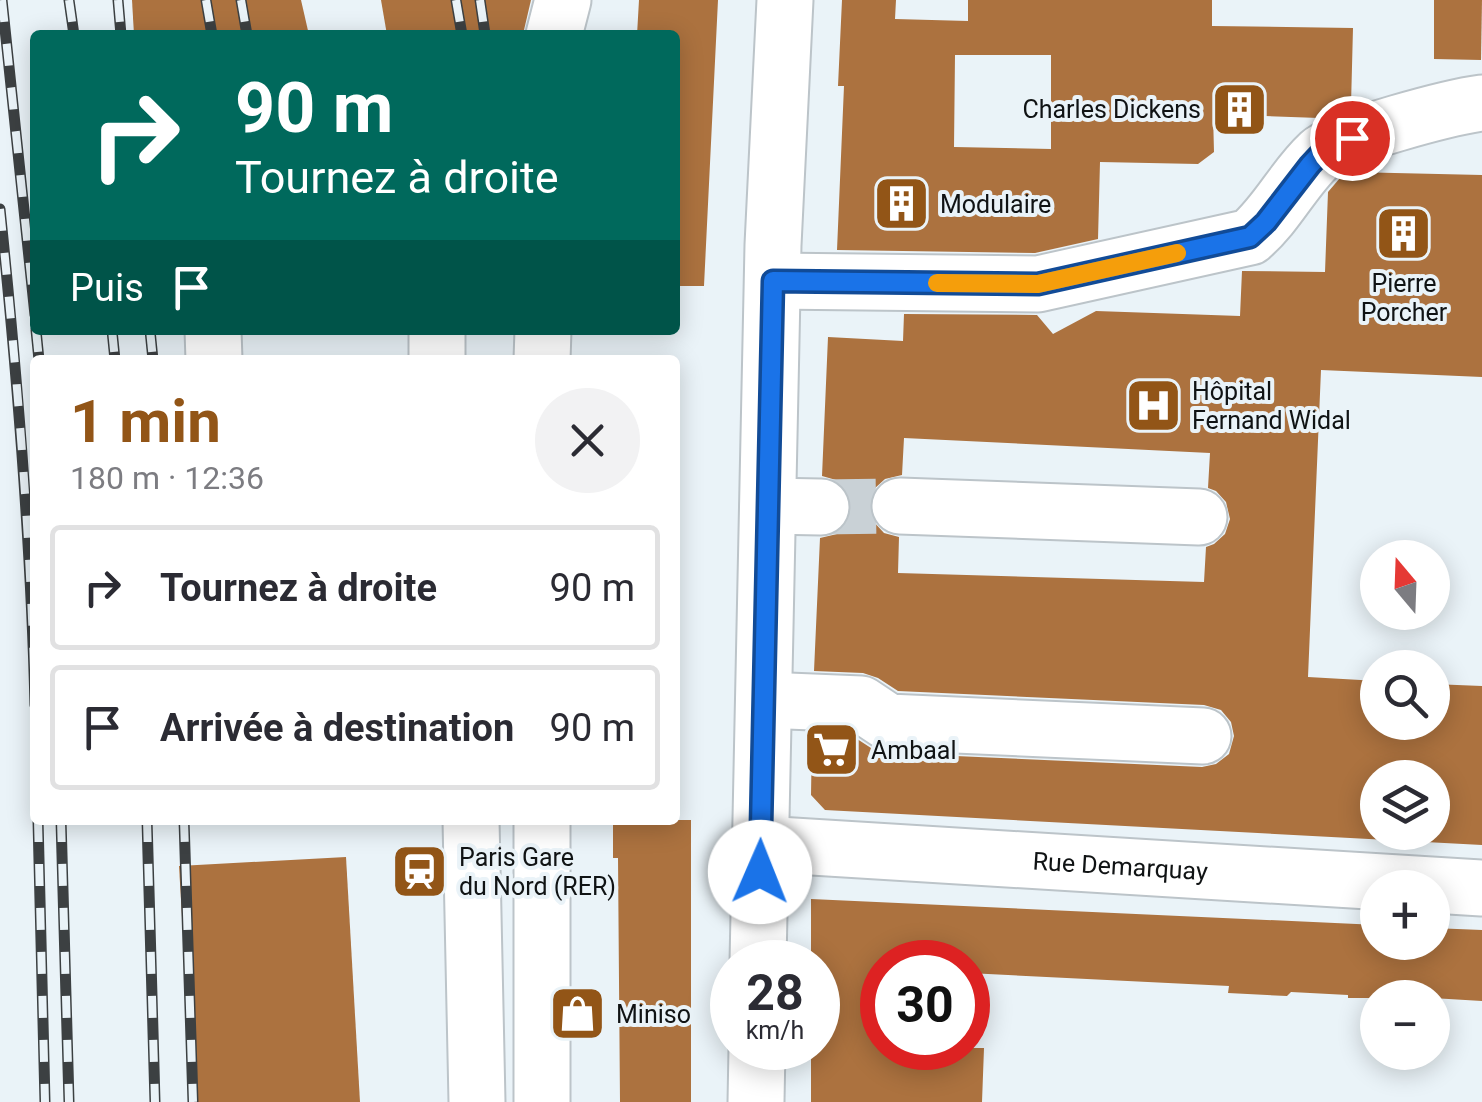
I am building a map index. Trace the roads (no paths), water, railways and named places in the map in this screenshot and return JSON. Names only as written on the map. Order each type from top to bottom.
[{"type":"street","points":[[555,30],[563,0]]},
{"type":"street","points":[[759,940],[764,700],[794,506],[773,281],[785,0]]},
{"type":"street","points":[[773,281],[1038,284],[1250,237],[1324,150],[1352,138],[1482,103]]},
{"type":"street","points":[[900,506],[1199,517]]},
{"type":"street","points":[[764,700],[861,704],[888,722],[1203,736]]},
{"type":"street","points":[[471,825],[477,1102]]},
{"type":"street","points":[[542,825],[542,1102]]},
{"type":"street","name":"Rue Demarquay","points":[[761,844],[1482,888]]},
{"type":"street","points":[[756,1102],[757,1070]]},
{"type":"tunnel","points":[[821,507],[900,506]]},
{"type":"railway","points":[[2,0],[30,267]]},
{"type":"railway","points":[[69,0],[73,30]]},
{"type":"railway","points":[[118,0],[121,30]]},
{"type":"railway","points":[[206,0],[211,30]]},
{"type":"railway","points":[[241,0],[246,30]]},
{"type":"railway","points":[[456,0],[461,30]]},
{"type":"railway","points":[[480,0],[484,30]]},
{"type":"railway","points":[[0,209],[30,581]]},
{"type":"railway","points":[[36,335],[38,355]]},
{"type":"railway","points":[[112,335],[114,355]]},
{"type":"railway","points":[[150,335],[152,355]]},
{"type":"railway","points":[[38,825],[45,1102]]},
{"type":"railway","points":[[61,825],[69,1102]]},
{"type":"railway","points":[[147,825],[155,1102]]},
{"type":"railway","points":[[184,825],[193,1102]]},
{"type":"place","name":"Charles Dickens","points":[[1240,109]]},
{"type":"place","name":"Modulaire","points":[[901,204]]},
{"type":"place","name":"Pierre Porcher","points":[[1404,234]]},
{"type":"place","name":"Hôpital Fernand Widal","points":[[1153,405]]},
{"type":"place","name":"Ambaal","points":[[832,750]]},
{"type":"place","name":"Paris Gare du Nord (RER)","points":[[420,871]]},
{"type":"place","name":"Miniso","points":[[577,1014]]}]
